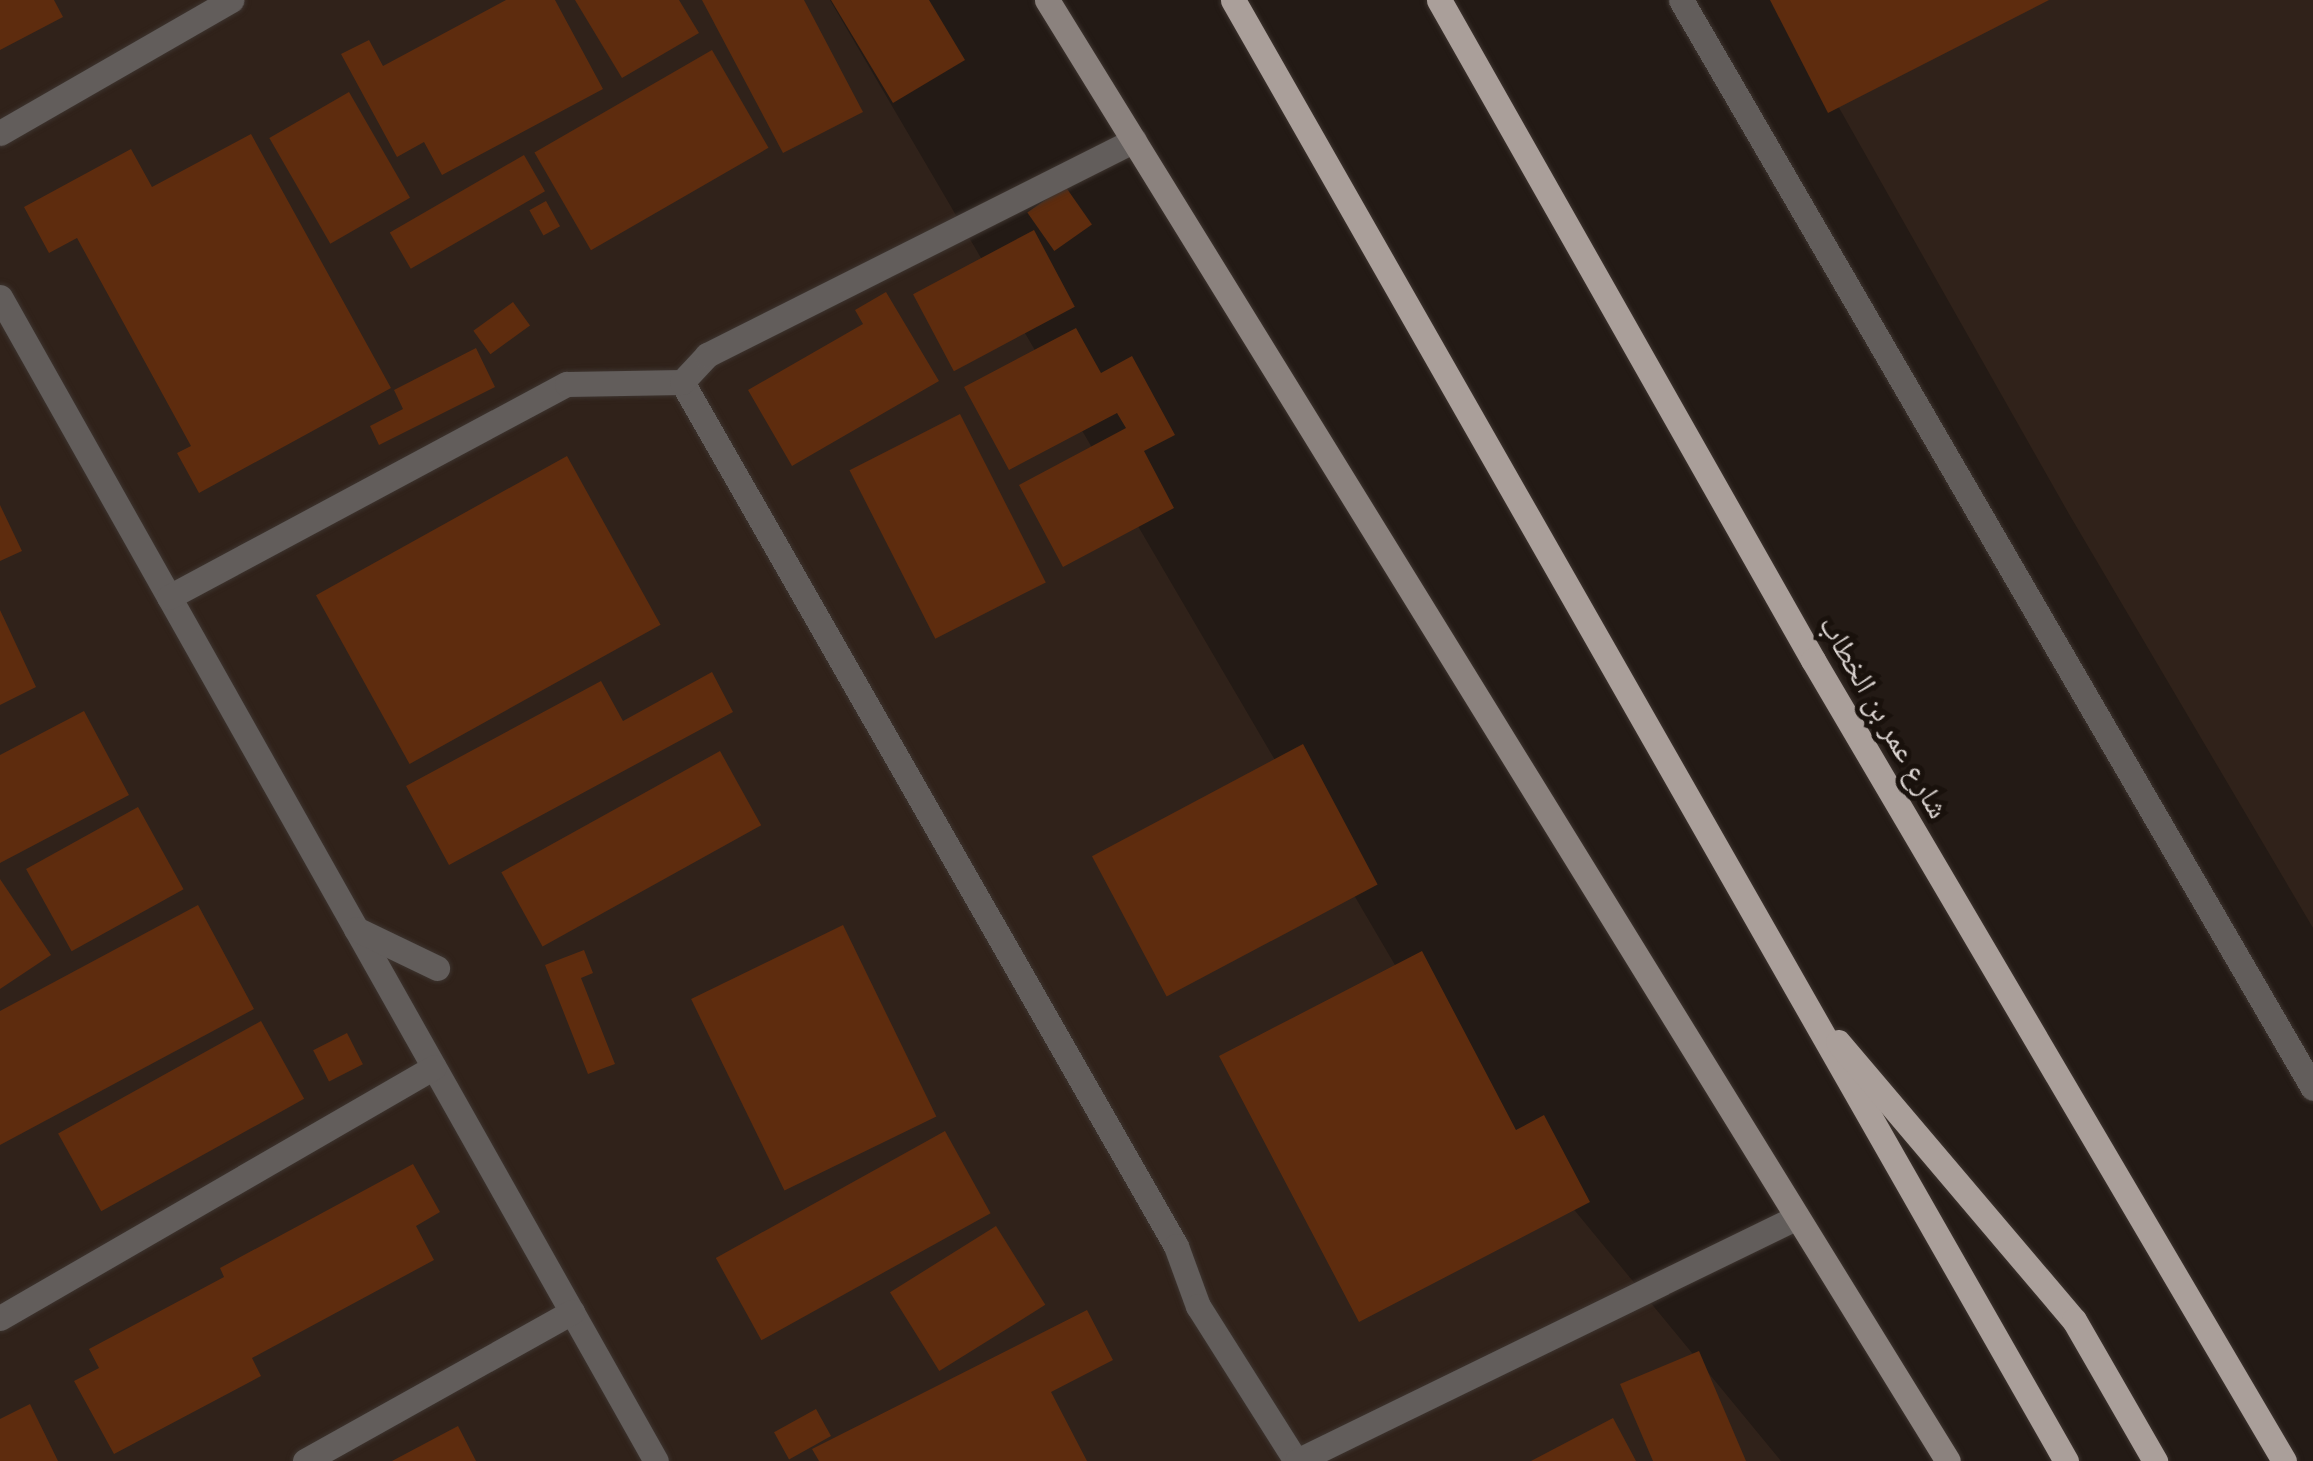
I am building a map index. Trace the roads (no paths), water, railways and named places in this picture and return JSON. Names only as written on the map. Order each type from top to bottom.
[{"type":"main road","points":[[1233,0],[2066,1461]]},
{"type":"main road","name":"شارع عمر بن الخطاب","points":[[1439,0],[1812,660],[2284,1461]]},
{"type":"main road","points":[[1796,992],[2074,1320],[2155,1461]]},
{"type":"street","points":[[0,133],[230,0]]},
{"type":"street","points":[[1048,0],[1948,1461]]},
{"type":"street","points":[[1680,0],[2313,1088]]},
{"type":"street","points":[[170,598],[567,384],[682,382],[707,355],[1134,140]]},
{"type":"street","points":[[0,298],[656,1461]]},
{"type":"street","points":[[682,382],[1167,1230],[1198,1306],[1296,1461],[1797,1217]]},
{"type":"street","points":[[356,929],[437,968]]},
{"type":"street","points":[[0,1318],[434,1067]]},
{"type":"street","points":[[304,1461],[572,1312]]}]
